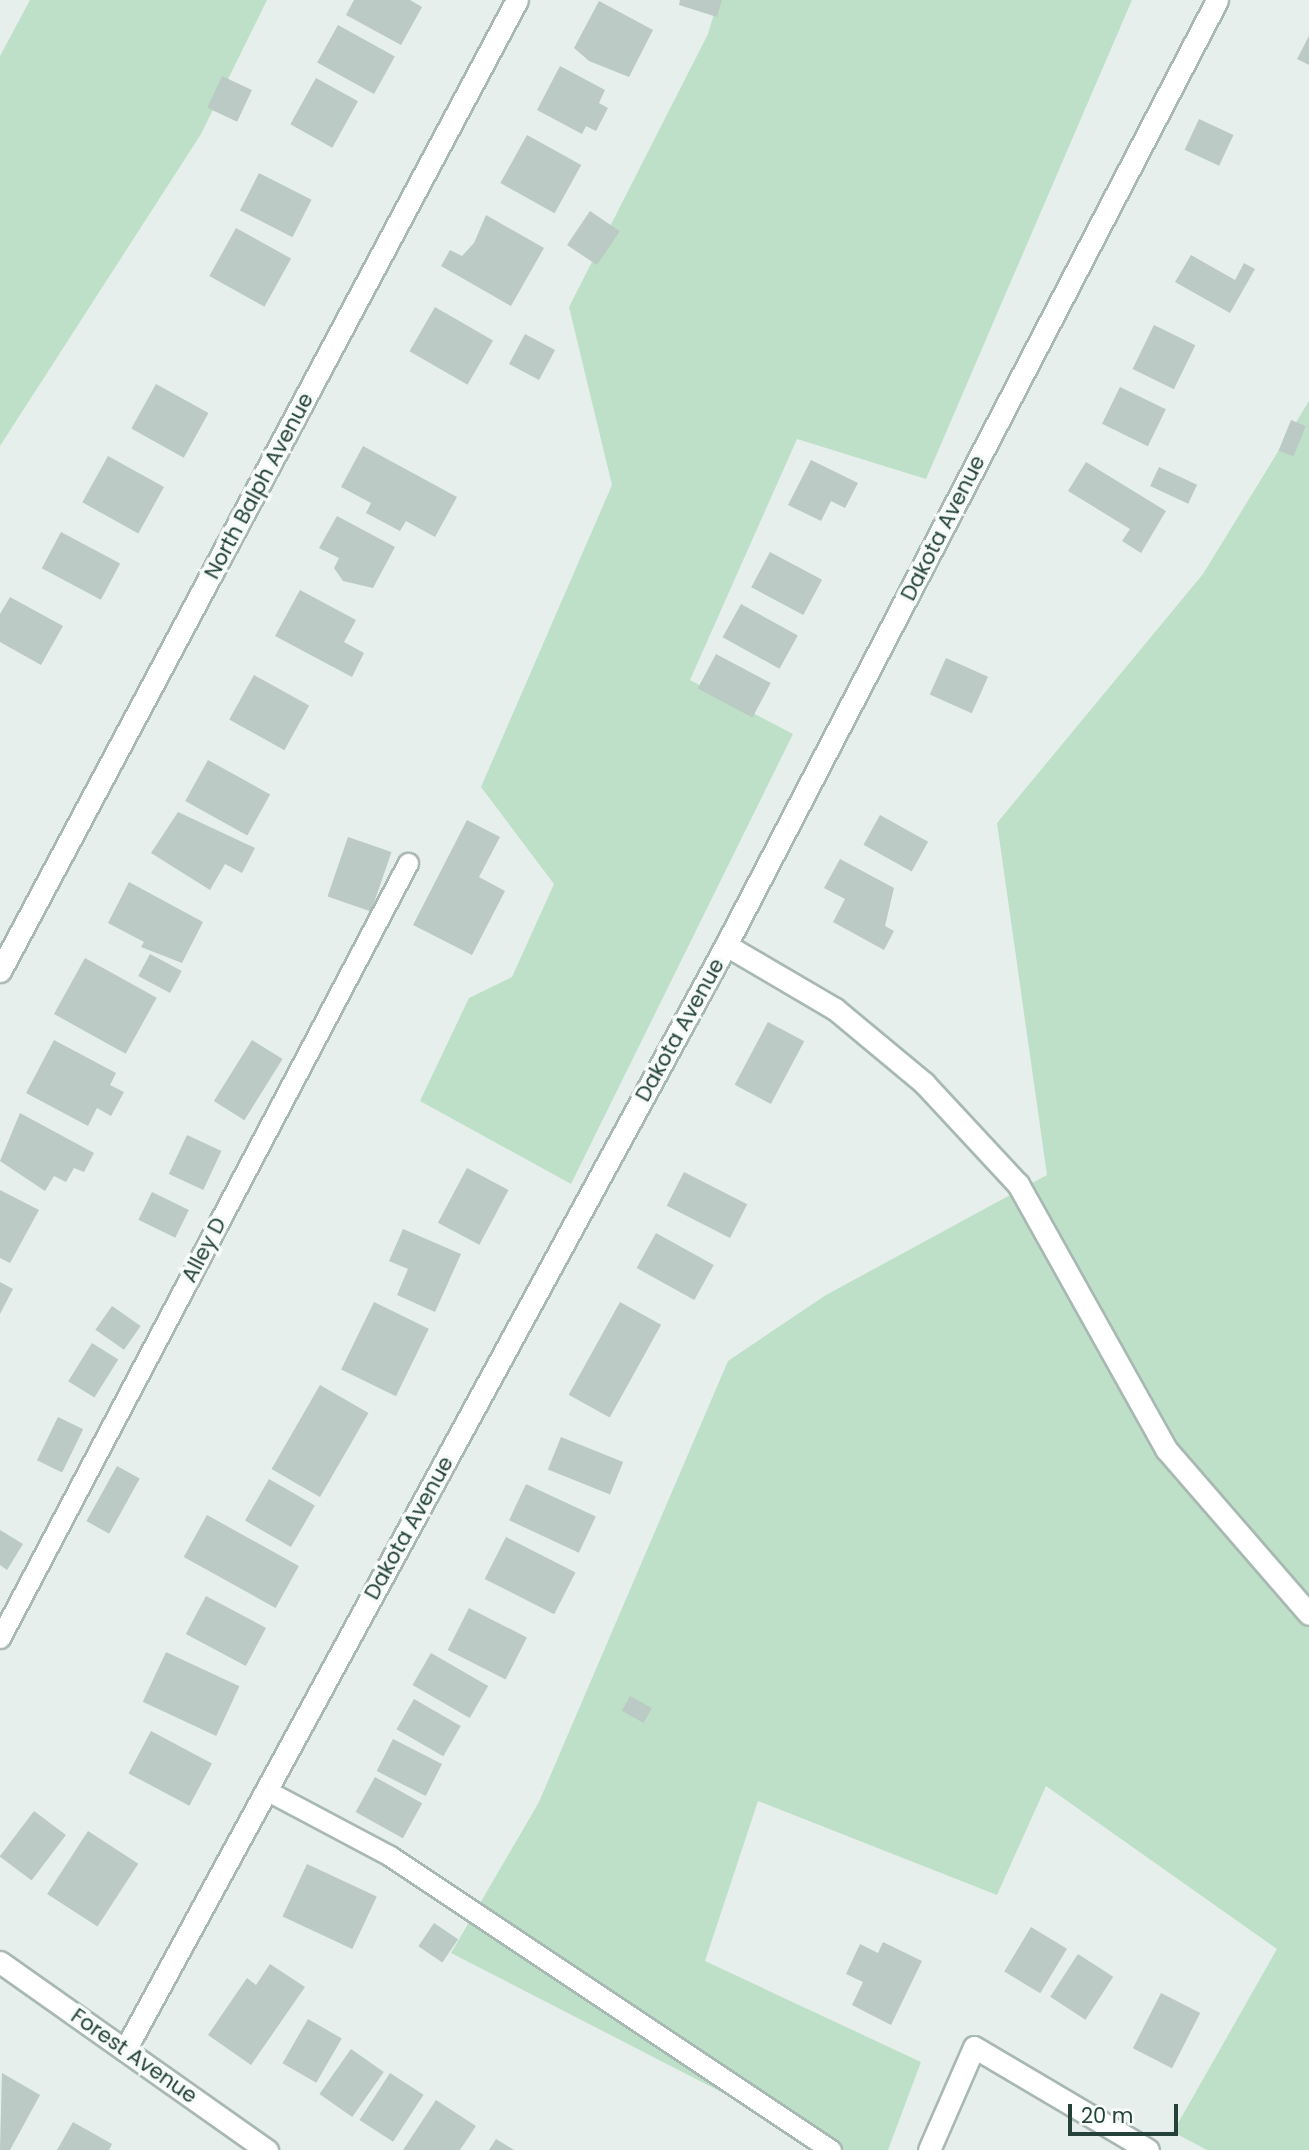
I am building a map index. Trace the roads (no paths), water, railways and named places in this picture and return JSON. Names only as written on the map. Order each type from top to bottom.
[{"type":"street","name":"North Balph Avenue","points":[[0,971],[517,0]]},
{"type":"street","name":"Dakota Avenue","points":[[124,2050],[726,945],[1217,0]]},
{"type":"street","points":[[726,945],[835,1009],[924,1083],[1018,1184],[1166,1448],[1309,1614]]},
{"type":"street","name":"Forest Avenue","points":[[0,1962],[267,2150]]},
{"type":"street","points":[[929,2150],[974,2047],[1148,2150]]},
{"type":"lane","name":"Alley D","points":[[0,1638],[408,863]]},
{"type":"lane","points":[[266,1790],[390,1856],[831,2150]]}]
